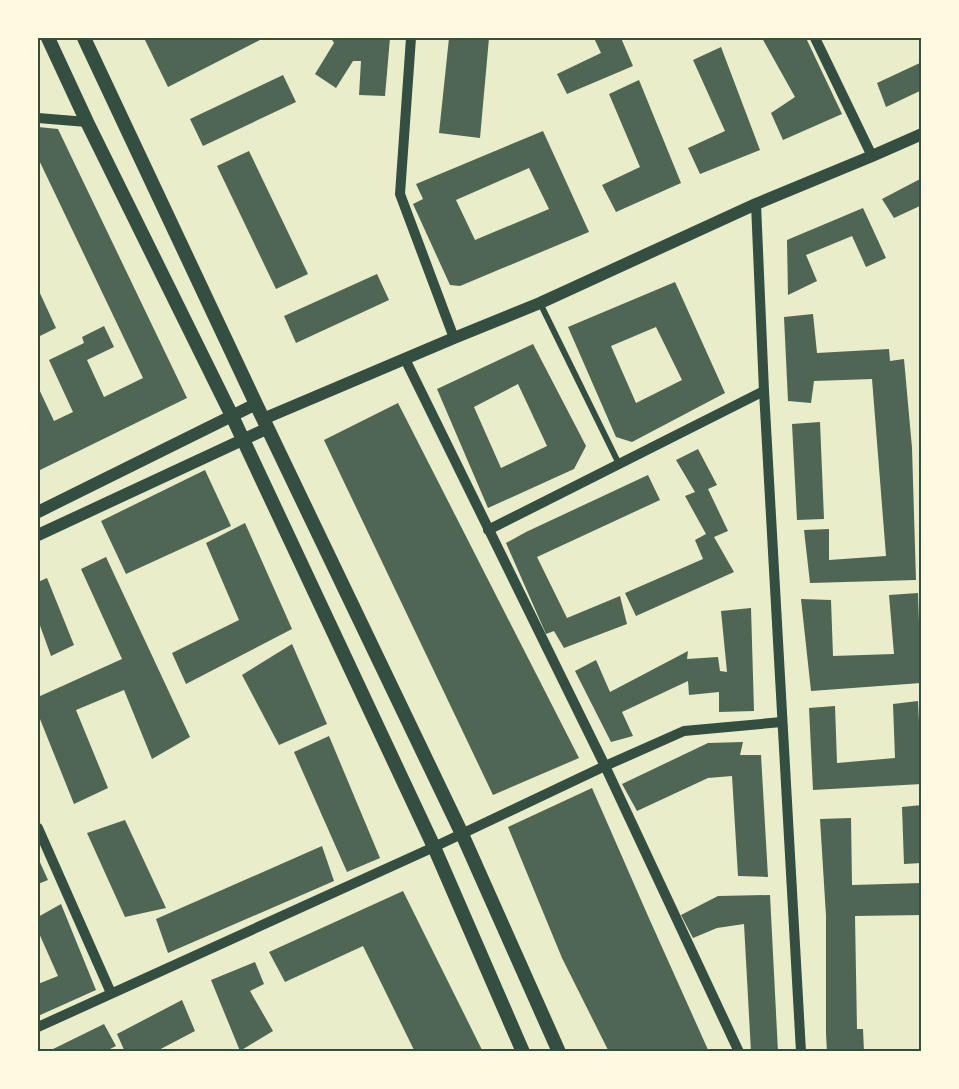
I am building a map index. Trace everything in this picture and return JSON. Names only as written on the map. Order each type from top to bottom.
[{"type":"main road","points":[[48,38],[232,416],[434,847],[523,1052]]},
{"type":"main road","points":[[84,38],[462,834],[559,1052]]},
{"type":"main road","points":[[38,535],[242,440],[266,423],[405,359],[540,303],[756,204],[921,134]]},
{"type":"main road","points":[[38,512],[256,404]]},
{"type":"street","points":[[411,38],[400,194],[454,338]]},
{"type":"street","points":[[815,38],[872,156]]},
{"type":"street","points":[[38,118],[87,122]]},
{"type":"street","points":[[756,204],[764,391],[801,1052]]},
{"type":"street","points":[[540,303],[619,464]]},
{"type":"street","points":[[405,359],[605,766],[739,1052]]},
{"type":"street","points":[[488,530],[764,391]]},
{"type":"street","points":[[38,1027],[684,731],[782,722]]},
{"type":"street","points":[[38,828],[111,993]]},
{"type":"building","points":[[144,38],[264,38],[168,87]]},
{"type":"building","points":[[331,38],[390,38],[385,96],[359,95],[361,61],[353,61],[336,88],[315,74],[334,43]]},
{"type":"building","points":[[449,38],[489,38],[480,138],[439,133]]},
{"type":"building","points":[[594,38],[621,38],[633,66],[567,94],[557,74],[601,53]]},
{"type":"building","points":[[762,38],[806,38],[842,114],[783,140],[771,113],[795,97]]},
{"type":"building","points":[[721,47],[760,150],[700,174],[688,148],[725,131],[693,60]]},
{"type":"building","points":[[922,62],[922,90],[886,107],[877,83]]},
{"type":"building","points":[[283,75],[296,102],[203,146],[190,119]]},
{"type":"building","points":[[639,80],[681,183],[616,212],[602,185],[640,167],[609,94]]},
{"type":"building","points":[[38,127],[58,129],[187,398],[38,471],[38,387],[54,421],[73,412],[49,360],[84,343],[82,337],[104,326],[114,347],[87,360],[104,397],[143,378],[38,158]]},
{"type":"building","points":[[543,131],[589,232],[460,286],[450,285],[413,204],[423,199],[416,184]],"holes":[[[529,168],[549,209],[475,240],[456,200]]]},
{"type":"building","points":[[249,151],[308,274],[276,289],[217,166]]},
{"type":"building","points":[[922,178],[922,205],[894,218],[882,199]]},
{"type":"building","points":[[863,208],[886,258],[866,267],[852,236],[806,255],[817,281],[788,295],[787,240]]},
{"type":"building","points":[[377,274],[389,300],[296,343],[284,316]]},
{"type":"building","points":[[675,282],[725,393],[632,442],[616,437],[568,327]],"holes":[[[656,327],[682,380],[636,403],[611,346]]]},
{"type":"building","points":[[38,289],[56,328],[38,337]]},
{"type":"building","points":[[813,314],[817,353],[889,349],[890,361],[904,359],[912,448],[916,580],[810,583],[804,530],[829,529],[829,560],[886,556],[872,379],[814,381],[811,403],[788,401],[784,317]]},
{"type":"building","points":[[533,344],[586,446],[574,469],[488,508],[437,389]],"holes":[[[518,384],[547,446],[501,468],[474,407]]]},
{"type":"building","points":[[398,403],[579,758],[493,795],[324,440]]},
{"type":"building","points":[[820,422],[824,519],[797,520],[792,424]]},
{"type":"building","points":[[698,449],[717,485],[708,489],[728,531],[714,537],[734,572],[636,616],[625,593],[703,559],[695,540],[706,534],[685,496],[695,492],[676,460]]},
{"type":"building","points":[[205,470],[231,526],[126,574],[101,521]]},
{"type":"building","points":[[648,475],[660,500],[537,557],[567,618],[620,596],[627,624],[564,648],[554,631],[546,634],[506,543]]},
{"type":"building","points":[[245,523],[292,629],[186,684],[172,653],[239,620],[206,543]]},
{"type":"building","points":[[106,557],[190,737],[152,759],[124,690],[76,710],[108,788],[74,804],[38,714],[38,697],[122,659],[81,569]]},
{"type":"building","points":[[47,578],[74,645],[51,656],[38,620],[38,582]]},
{"type":"building","points":[[918,593],[921,683],[811,691],[801,599],[831,600],[833,656],[894,654],[889,595]]},
{"type":"building","points":[[751,608],[754,711],[719,712],[719,692],[689,695],[688,681],[622,712],[633,736],[611,742],[575,671],[596,660],[610,692],[688,651],[687,659],[718,657],[720,671],[727,672],[721,611]]},
{"type":"building","points":[[292,644],[327,724],[279,745],[242,675]]},
{"type":"building","points":[[918,701],[922,784],[813,790],[809,708],[835,706],[837,763],[895,758],[893,704]]},
{"type":"building","points":[[329,736],[380,858],[347,872],[294,752]]},
{"type":"building","points":[[743,742],[740,755],[761,755],[768,877],[738,876],[732,776],[708,778],[637,811],[622,784],[708,743]]},
{"type":"building","points":[[592,788],[709,1052],[609,1052],[562,958],[508,827]]},
{"type":"building","points":[[922,805],[922,863],[904,864],[902,807]]},
{"type":"building","points":[[851,818],[852,885],[922,883],[922,915],[855,916],[857,1029],[863,1029],[864,1052],[827,1052],[826,916],[820,819]]},
{"type":"building","points":[[125,820],[166,908],[125,917],[87,833]]},
{"type":"building","points":[[322,846],[334,881],[168,953],[156,919]]},
{"type":"building","points":[[38,858],[48,880],[38,884]]},
{"type":"building","points":[[403,891],[483,1052],[415,1052],[363,946],[285,982],[269,952]]},
{"type":"building","points":[[770,895],[778,1052],[751,1052],[744,924],[717,928],[693,938],[681,915],[718,896]]},
{"type":"building","points":[[61,904],[96,990],[38,1016],[38,984],[58,976],[38,931],[38,917]]},
{"type":"building","points":[[255,962],[264,984],[250,991],[273,1031],[240,1051],[211,980]]},
{"type":"building","points":[[182,1000],[195,1031],[155,1052],[125,1052],[117,1034]]},
{"type":"building","points":[[104,1024],[116,1046],[104,1052],[47,1052]]}]
